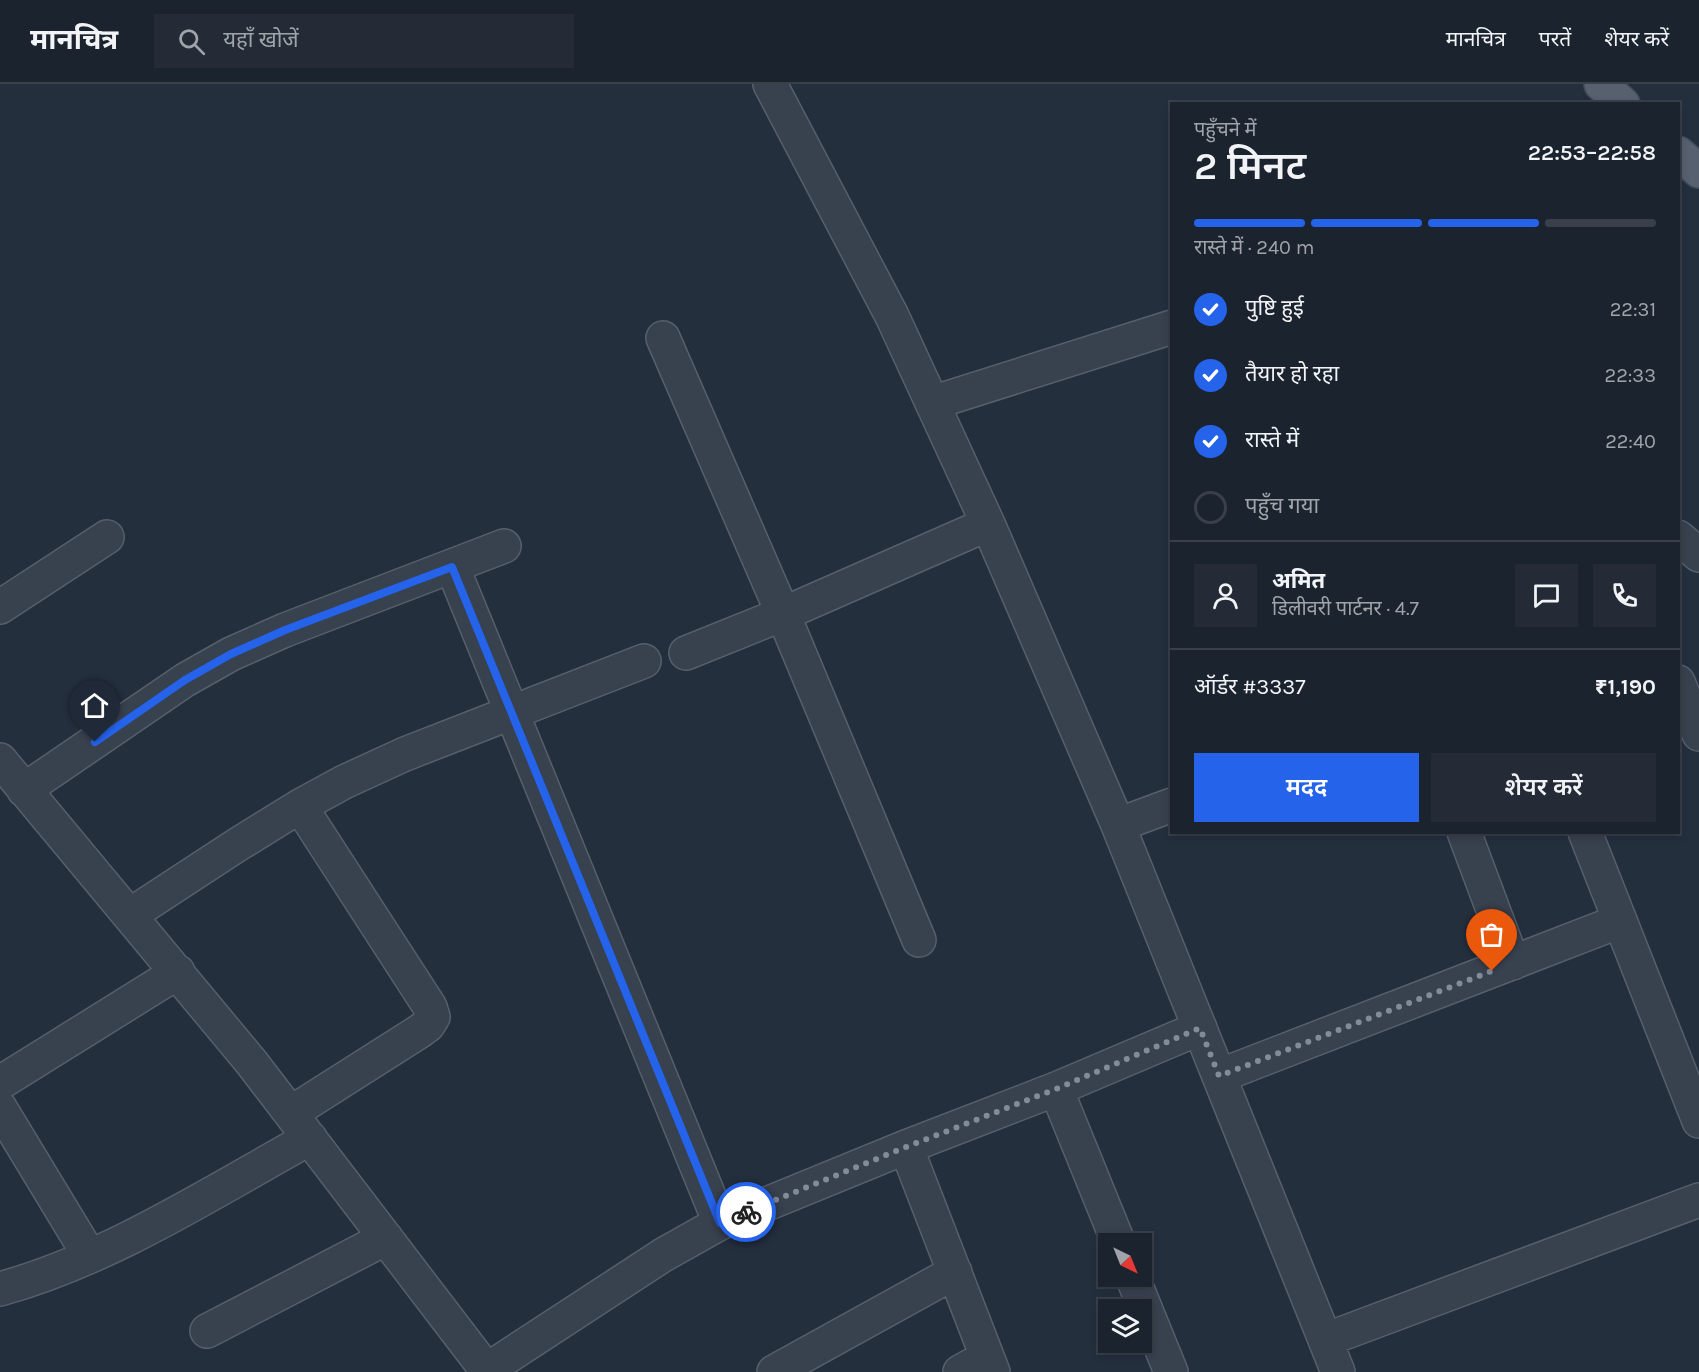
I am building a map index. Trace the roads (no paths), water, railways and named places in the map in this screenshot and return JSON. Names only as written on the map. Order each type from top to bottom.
[{"type":"main road","points":[[1601,84],[1621,102]]},
{"type":"street","points":[[770,84],[892,316],[988,524],[1118,825],[1338,1372]]},
{"type":"street","points":[[932,403],[1170,328]]},
{"type":"street","points":[[663,338],[783,614],[919,940]]},
{"type":"street","points":[[686,653],[783,614],[988,524]]},
{"type":"street","points":[[0,607],[107,537]]},
{"type":"street","points":[[1680,539],[1699,555]]},
{"type":"street","points":[[24,790],[185,680],[231,654],[285,630],[504,546]]},
{"type":"street","points":[[452,567],[720,1223]]},
{"type":"street","points":[[130,915],[300,806],[405,754],[644,662]]},
{"type":"street","points":[[1680,687],[1699,734]]},
{"type":"street","points":[[0,760],[178,972],[300,1125],[487,1371],[663,1255],[720,1223],[1056,1089],[1200,1028]]},
{"type":"street","points":[[0,1289],[62,1267],[155,1224],[300,1125],[428,1025],[433,1017],[430,1007],[300,806]]},
{"type":"street","points":[[1118,825],[1170,806]]},
{"type":"street","points":[[1465,834],[1513,963]]},
{"type":"street","points":[[1586,834],[1699,1121]]},
{"type":"street","points":[[1219,1076],[1620,921]]},
{"type":"street","points":[[0,1083],[178,972]]},
{"type":"street","points":[[1056,1089],[1115,1233]]},
{"type":"street","points":[[0,1108],[89,1255]]},
{"type":"street","points":[[906,1147],[955,1272],[980,1367]]},
{"type":"street","points":[[1325,1340],[1699,1200]]},
{"type":"street","points":[[207,1331],[386,1238]]},
{"type":"street","points":[[793,1367],[955,1272]]},
{"type":"street","points":[[1136,1287],[1171,1372]]}]
